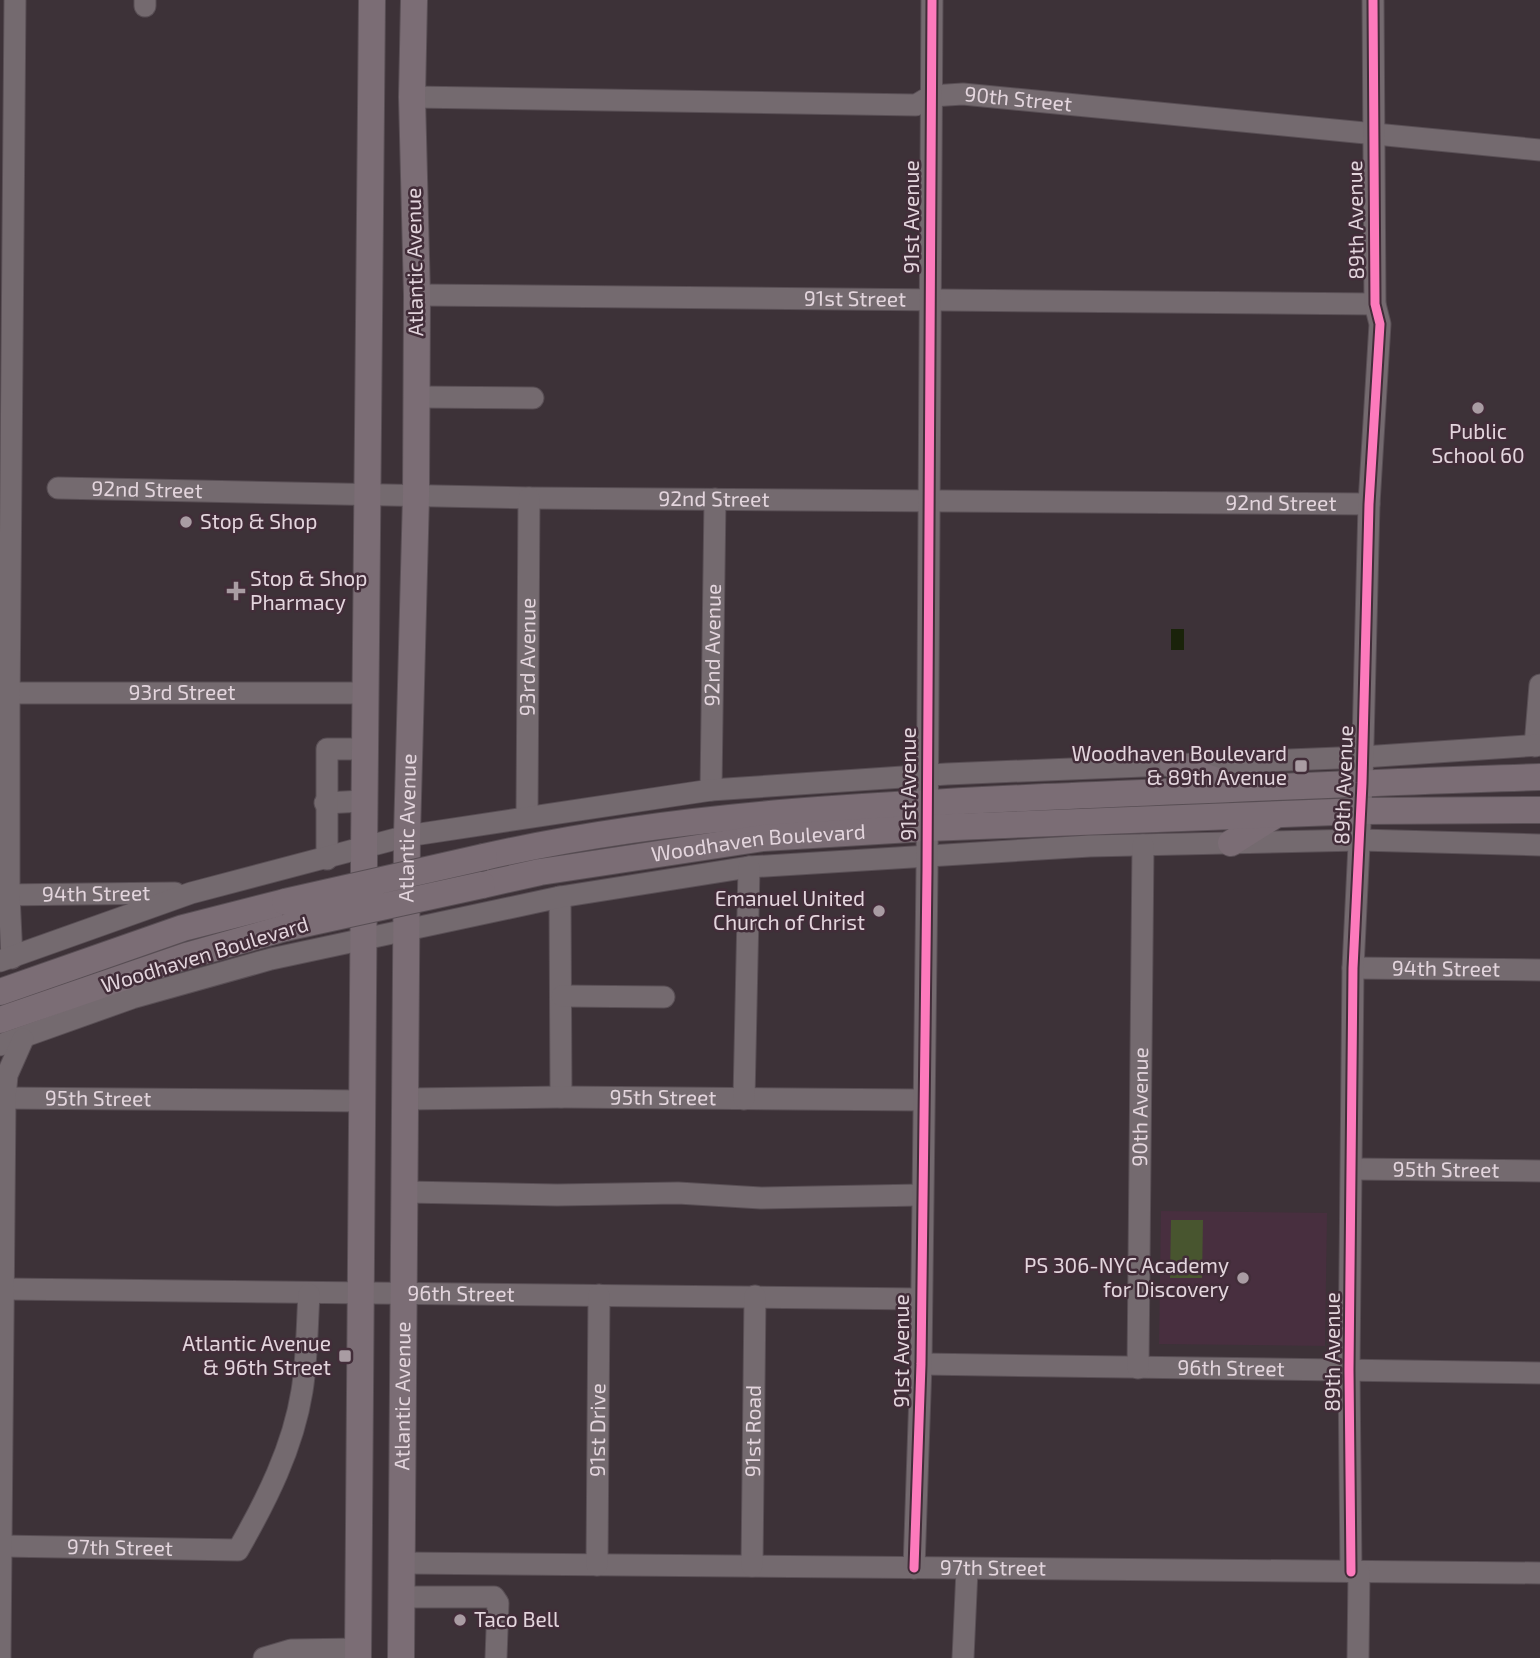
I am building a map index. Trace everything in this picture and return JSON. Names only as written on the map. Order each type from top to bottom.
[{"type":"main road","name":"Atlantic Avenue","points":[[358,1654],[364,1101],[361,942],[372,0]]},
{"type":"main road","name":"Atlantic Avenue","points":[[401,1658],[407,836],[416,496],[417,295],[412,97],[414,0]]},
{"type":"main road","points":[[1173,765],[1236,788]]},
{"type":"main road","name":"Woodhaven Boulevard","points":[[0,1020],[186,956],[285,929],[482,885],[704,845],[927,815],[1236,788],[1362,770],[1540,777]]},
{"type":"main road","name":"Woodhaven Boulevard","points":[[0,992],[183,929],[285,902],[593,835],[698,820],[927,815],[1540,810]]},
{"type":"main road","points":[[1231,843],[1277,814]]},
{"type":"street","points":[[15,0],[7,93],[4,693],[6,960],[191,893],[363,849]]},
{"type":"street","name":"91st Avenue","points":[[914,1568],[921,1364],[922,1100],[927,855],[932,0]]},
{"type":"street","name":"89th Avenue","points":[[1358,1658],[1349,1370],[1353,968],[1361,811],[1369,504],[1380,324],[1375,304],[1373,0]]},
{"type":"street","name":"90th Street","points":[[412,97],[916,105],[931,96],[963,94],[1540,150]]},
{"type":"street","name":"91st Street","points":[[417,295],[1375,304]]},
{"type":"street","points":[[416,397],[533,398]]},
{"type":"street","name":"92nd Street","points":[[58,488],[529,498],[1369,504]]},
{"type":"street","name":"93rd Avenue","points":[[527,816],[529,498]]},
{"type":"street","name":"92nd Avenue","points":[[711,790],[715,499]]},
{"type":"street","points":[[1537,745],[1540,685]]},
{"type":"street","name":"93rd Street","points":[[4,693],[365,693]]},
{"type":"street","name":"Woodhaven Boulevard","points":[[363,849],[407,836],[711,790],[927,776],[1173,765],[1362,770],[1537,745]]},
{"type":"street","points":[[327,859],[327,749],[364,749]]},
{"type":"street","points":[[325,803],[363,801]]},
{"type":"street","name":"Woodhaven Boulevard","points":[[0,1045],[132,998],[271,959],[361,942],[406,929],[560,897],[749,867],[1143,845],[1360,840],[1540,845]]},
{"type":"street","name":"90th Avenue","points":[[1138,1368],[1143,845]]},
{"type":"street","points":[[744,1099],[749,867]]},
{"type":"street","name":"94th Street","points":[[4,895],[191,893]]},
{"type":"street","points":[[560,897],[561,1097]]},
{"type":"street","name":"94th Street","points":[[1353,968],[1540,970]]},
{"type":"street","points":[[562,996],[664,997]]},
{"type":"street","points":[[0,1658],[3,1098],[7,1075],[23,1039]]},
{"type":"street","name":"95th Street","points":[[406,1099],[561,1097],[922,1100]]},
{"type":"street","name":"95th Street","points":[[3,1098],[364,1101]]},
{"type":"street","name":"95th Street","points":[[1352,1169],[1540,1171]]},
{"type":"street","points":[[406,1192],[557,1195],[678,1193],[761,1198],[921,1195]]},
{"type":"street","name":"96th Street","points":[[4,1289],[920,1298]]},
{"type":"street","name":"97th Street","points":[[1,1546],[238,1550],[265,1503],[296,1419],[303,1390],[309,1294]]},
{"type":"street","name":"91st Drive","points":[[597,1565],[599,1295]]},
{"type":"street","name":"91st Road","points":[[751,1566],[755,1296]]},
{"type":"street","name":"96th Street","points":[[921,1364],[1540,1373]]},
{"type":"street","name":"97th Street","points":[[403,1563],[1540,1573]]},
{"type":"street","points":[[963,1658],[967,1570]]},
{"type":"street","points":[[402,1597],[494,1597],[498,1603],[496,1658]]},
{"type":"street","points":[[264,1658],[291,1650],[358,1654]]},
{"type":"shaded area","points":[[1171,629],[1184,629],[1184,650],[1171,650]]},
{"type":"shaded area","name":"PS 306-NYC Academy for Discovery","points":[[1161,1211],[1327,1213],[1325,1346],[1159,1344]]},
{"type":"shaded area","points":[[1171,1220],[1203,1220],[1202,1278],[1170,1278]]},
{"type":"cycle path","points":[[914,1568],[921,1364],[927,871],[932,0]]},
{"type":"cycle path","points":[[1351,1572],[1349,1370],[1353,968],[1362,783],[1369,504],[1380,324],[1375,304],[1373,0]]},
{"type":"place","name":"Public School 60","points":[[1478,408]]},
{"type":"place","name":"Stop & Shop","points":[[186,522]]},
{"type":"place","name":"Stop & Shop Pharmacy","points":[[236,591]]},
{"type":"place","name":"Woodhaven Boulevard & 89th Avenue","points":[[1301,766]]},
{"type":"place","name":"Emanuel United Church of Christ","points":[[879,911]]},
{"type":"place","name":"PS 306-NYC Academy for Discovery","points":[[1243,1278]]},
{"type":"place","name":"Atlantic Avenue & 96th Street","points":[[345,1356]]},
{"type":"place","name":"Taco Bell","points":[[460,1620]]}]
